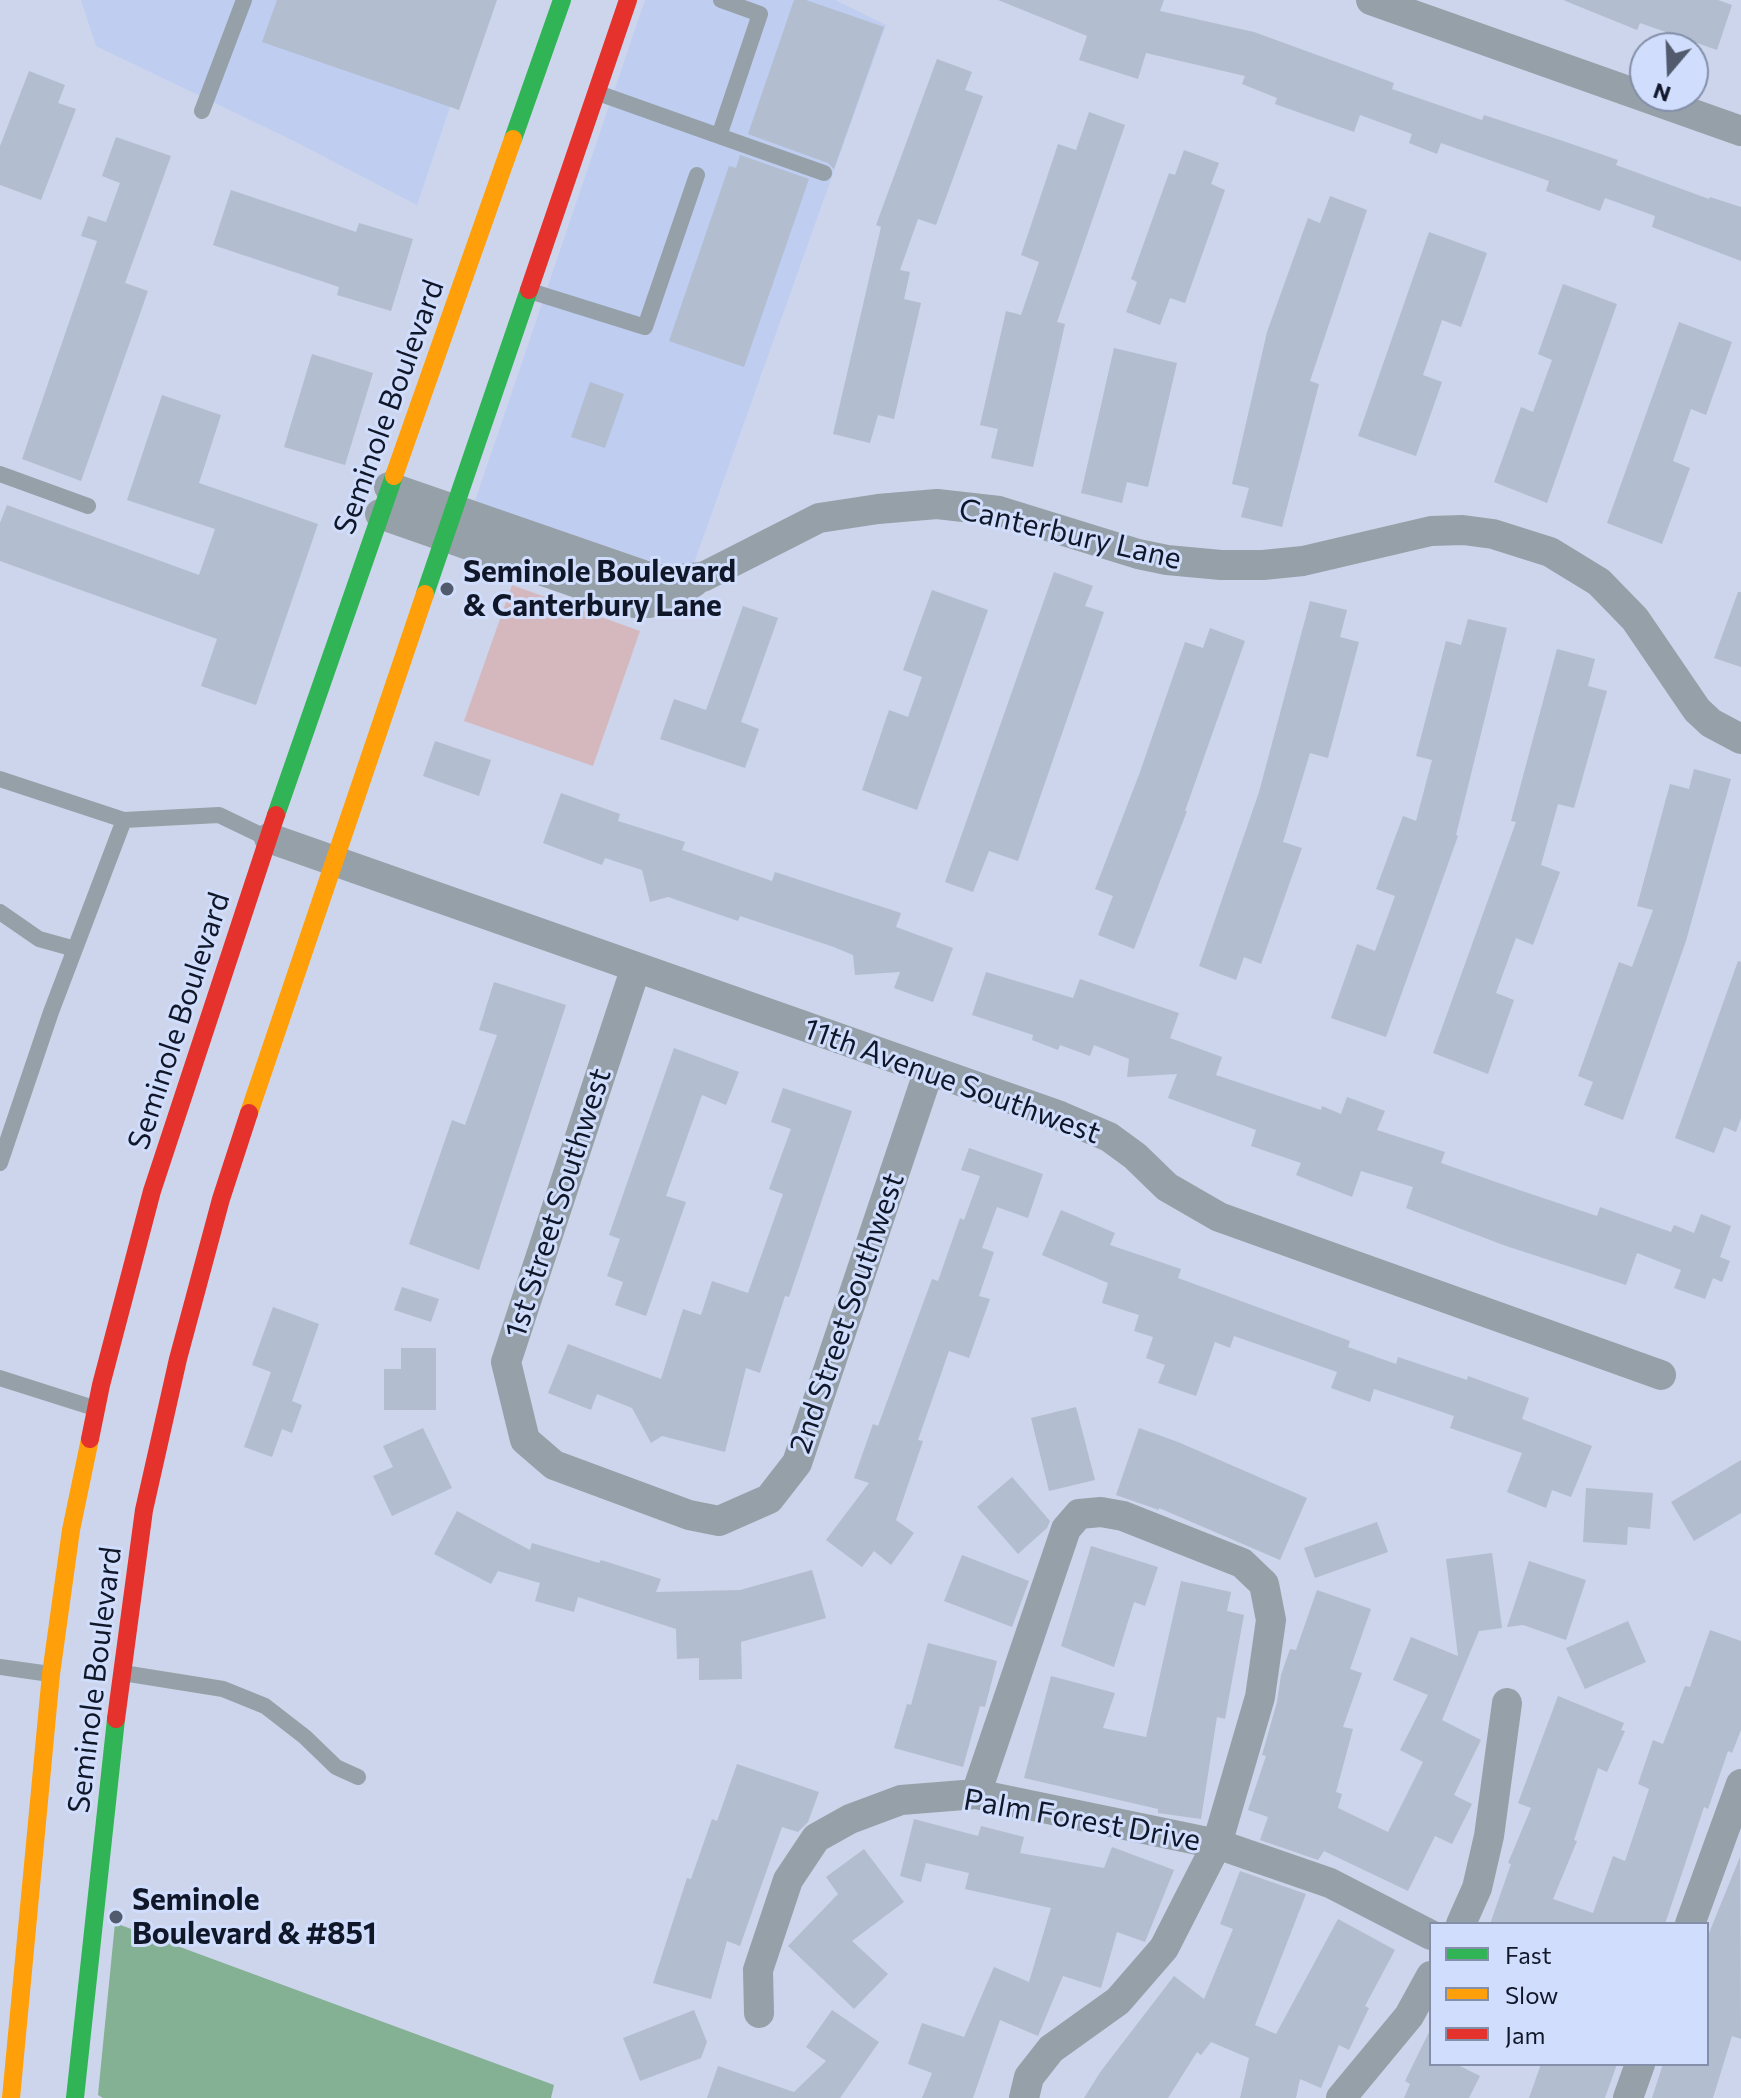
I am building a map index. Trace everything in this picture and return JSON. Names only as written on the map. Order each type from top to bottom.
[{"type":"main road","name":"Seminole Boulevard","points":[[11,2098],[51,1674],[71,1530],[114,1332],[152,1191],[269,838],[384,500],[490,212],[562,0]]},
{"type":"main road","name":"Seminole Boulevard","points":[[75,2098],[121,1673],[144,1510],[178,1359],[221,1199],[333,861],[628,0]]},
{"type":"street","points":[[1371,0],[1741,131]]},
{"type":"street","name":"Canterbury Lane","points":[[384,500],[449,523],[635,603],[670,597],[819,518],[937,504],[999,511],[1138,554],[1221,565],[1303,561],[1431,531],[1463,530],[1493,534],[1550,552],[1599,582],[1635,619],[1697,710],[1711,723],[1741,739]]},
{"type":"street","name":"11th Avenue Southwest","points":[[269,838],[1060,1116],[1109,1137],[1135,1156],[1167,1187],[1219,1217],[1661,1375]]},
{"type":"street","name":"1st Street Southwest","points":[[636,967],[506,1362],[525,1440],[554,1465],[689,1515],[719,1521]]},
{"type":"street","name":"2nd Street Southwest","points":[[719,1521],[769,1499],[797,1463],[929,1070]]},
{"type":"street","points":[[976,1794],[1066,1529],[1079,1514],[1101,1512],[1123,1516],[1242,1563],[1264,1584],[1271,1620],[1260,1697],[1217,1844],[1164,1948],[1118,2001],[1051,2049],[1029,2077],[1024,2098]]},
{"type":"street","points":[[1462,1922],[1477,1888],[1489,1836],[1507,1703]]},
{"type":"street","points":[[1691,1922],[1741,1784]]},
{"type":"street","name":"Palm Forest Drive","points":[[759,2013],[758,1970],[788,1880],[816,1838],[850,1819],[901,1800],[976,1794],[1217,1844],[1330,1883],[1429,1934]]},
{"type":"street","points":[[1341,2098],[1409,2016],[1429,1980]]},
{"type":"street","points":[[1628,2098],[1639,2066]]},
{"type":"lane","points":[[202,111],[244,0]]},
{"type":"lane","points":[[719,136],[760,14],[721,0]]},
{"type":"lane","points":[[596,93],[824,173]]},
{"type":"lane","points":[[528,291],[645,327],[697,175]]},
{"type":"lane","points":[[0,474],[88,506]]},
{"type":"lane","points":[[0,779],[124,820],[219,815],[269,838]]},
{"type":"lane","points":[[0,1163],[124,820]]},
{"type":"lane","points":[[0,912],[39,939],[75,949]]},
{"type":"lane","points":[[0,1378],[96,1409]]},
{"type":"lane","points":[[0,1667],[51,1674]]},
{"type":"lane","points":[[121,1673],[223,1689],[265,1706],[305,1737],[336,1767],[358,1777]]},
{"type":"shaded area","points":[[81,0],[486,0],[417,205],[294,141],[96,46]]},
{"type":"shaded area","points":[[645,0],[835,0],[886,25],[694,563],[681,565],[653,562],[475,501]]},
{"type":"shaded area","points":[[512,585],[640,631],[593,766],[464,721]]},
{"type":"shaded area","points":[[115,1923],[554,2085],[551,2098],[103,2098],[98,2095]]},
{"type":"building","points":[[277,0],[497,0],[459,110],[262,42]]},
{"type":"building","points":[[794,0],[806,0],[884,27],[834,169],[828,163],[748,134]]},
{"type":"building","points":[[998,0],[1164,0],[1160,11],[1254,32],[1394,83],[1392,89],[1482,120],[1484,115],[1563,141],[1618,160],[1616,165],[1709,199],[1741,207],[1741,261],[1652,227],[1655,216],[1605,198],[1600,211],[1546,191],[1549,181],[1441,143],[1437,154],[1409,143],[1412,134],[1360,115],[1354,132],[1275,104],[1277,98],[1242,84],[1245,76],[1146,53],[1138,79],[1079,60],[1087,36]]},
{"type":"building","points":[[1563,0],[1718,0],[1732,5],[1717,50],[1709,47],[1709,32],[1666,32],[1640,23],[1637,30]]},
{"type":"building","points":[[937,59],[972,72],[965,90],[983,96],[936,225],[918,219],[900,270],[910,272],[904,299],[921,303],[894,419],[878,415],[870,443],[833,434],[881,227],[876,225]]},
{"type":"building","points":[[29,71],[65,85],[58,103],[76,109],[41,200],[0,185],[0,146]]},
{"type":"building","points":[[1089,112],[1125,125],[1057,322],[1065,324],[1033,467],[991,458],[998,429],[980,425],[1006,311],[1021,315],[1039,262],[1021,255],[1058,144],[1076,150]]},
{"type":"building","points":[[116,137],[171,156],[125,283],[148,291],[81,481],[22,459],[97,241],[81,236],[88,216],[106,222],[120,183],[102,176]]},
{"type":"building","points":[[1184,150],[1219,163],[1211,184],[1225,190],[1185,303],[1170,298],[1160,325],[1126,312],[1137,282],[1131,279],[1169,173],[1175,175]]},
{"type":"building","points":[[740,155],[809,179],[744,367],[669,341],[729,166],[736,168]]},
{"type":"building","points":[[231,190],[356,232],[359,223],[413,239],[391,311],[337,295],[339,287],[213,245]]},
{"type":"building","points":[[1330,196],[1367,210],[1310,381],[1319,384],[1282,527],[1241,517],[1249,488],[1232,484],[1267,332],[1308,218],[1320,223]]},
{"type":"building","points":[[1429,232],[1487,253],[1461,327],[1442,320],[1423,375],[1442,382],[1416,456],[1358,436]]},
{"type":"building","points":[[1563,284],[1617,304],[1547,503],[1494,482],[1521,407],[1533,412],[1552,360],[1538,354]]},
{"type":"building","points":[[1679,322],[1732,342],[1706,415],[1691,409],[1673,461],[1690,468],[1662,544],[1607,523]]},
{"type":"building","points":[[1114,348],[1177,363],[1148,487],[1127,482],[1122,503],[1081,493]]},
{"type":"building","points":[[312,354],[373,373],[345,465],[284,447]]},
{"type":"building","points":[[590,382],[624,394],[605,448],[571,437]]},
{"type":"building","points":[[162,395],[221,415],[199,483],[318,524],[256,705],[201,686],[217,639],[0,561],[0,523],[7,505],[199,575],[215,529],[127,500]]},
{"type":"building","points":[[1054,572],[1093,586],[1085,606],[1104,612],[1018,861],[989,851],[973,892],[945,882]]},
{"type":"building","points":[[932,590],[988,610],[917,810],[862,790],[889,710],[908,717],[922,677],[903,670]]},
{"type":"building","points":[[1738,592],[1741,592],[1741,667],[1714,658]]},
{"type":"building","points":[[1310,601],[1347,610],[1340,637],[1359,642],[1328,758],[1310,753],[1283,842],[1302,848],[1261,964],[1244,957],[1236,980],[1199,966],[1259,792]]},
{"type":"building","points":[[743,606],[778,618],[741,722],[759,729],[745,768],[660,739],[674,699],[706,710]]},
{"type":"building","points":[[1468,619],[1507,628],[1458,836],[1386,1037],[1331,1018],[1357,944],[1375,951],[1395,896],[1376,889],[1403,816],[1416,821],[1432,760],[1416,756],[1446,641],[1461,645]]},
{"type":"building","points":[[1210,628],[1245,641],[1187,811],[1134,949],[1098,935],[1113,896],[1095,889],[1185,642],[1203,648]]},
{"type":"building","points":[[1557,649],[1595,659],[1588,686],[1607,691],[1574,808],[1558,804],[1541,865],[1560,872],[1533,945],[1516,938],[1496,993],[1514,1000],[1488,1074],[1433,1053],[1516,822],[1511,821]]},
{"type":"building","points":[[435,741],[491,760],[479,796],[423,776]]},
{"type":"building","points":[[1694,769],[1731,779],[1686,941],[1623,1120],[1584,1105],[1593,1082],[1578,1076],[1619,962],[1632,967],[1653,910],[1637,906],[1670,784],[1689,789]]},
{"type":"building","points":[[561,793],[620,814],[618,821],[685,842],[682,850],[772,881],[775,872],[901,913],[896,927],[953,948],[933,1002],[894,988],[900,972],[855,975],[853,955],[831,946],[740,916],[738,921],[668,897],[650,902],[642,870],[605,858],[602,865],[543,843]]},
{"type":"building","points":[[1738,961],[1741,962],[1741,1118],[1736,1132],[1724,1127],[1714,1153],[1675,1138]]},
{"type":"building","points":[[986,972],[1073,998],[1080,979],[1179,1013],[1170,1038],[1222,1057],[1216,1075],[1321,1110],[1322,1106],[1341,1114],[1347,1097],[1385,1111],[1377,1130],[1445,1152],[1441,1163],[1525,1192],[1597,1216],[1600,1207],[1671,1232],[1674,1225],[1694,1233],[1701,1214],[1731,1226],[1720,1257],[1730,1261],[1722,1282],[1713,1278],[1705,1299],[1674,1288],[1681,1270],[1637,1253],[1626,1285],[1506,1246],[1406,1208],[1413,1187],[1361,1171],[1352,1197],[1296,1175],[1301,1163],[1251,1146],[1256,1130],[1168,1098],[1177,1074],[1127,1077],[1129,1059],[1094,1045],[1090,1056],[1060,1045],[1058,1050],[1032,1040],[1033,1035],[972,1015]]},
{"type":"building","points":[[494,982],[566,1005],[479,1270],[409,1244],[452,1120],[465,1125],[497,1035],[479,1030]]},
{"type":"building","points":[[674,1048],[739,1072],[726,1105],[702,1095],[666,1196],[686,1202],[646,1316],[615,1305],[623,1282],[607,1276],[620,1239],[609,1235]]},
{"type":"building","points":[[783,1088],[852,1111],[760,1373],[746,1368],[725,1452],[662,1436],[651,1443],[632,1408],[597,1394],[591,1410],[548,1393],[568,1344],[661,1379],[683,1309],[701,1315],[712,1281],[748,1293],[783,1194],[769,1189],[791,1129],[771,1122]]},
{"type":"building","points":[[969,1148],[1043,1174],[1028,1218],[997,1207],[982,1248],[994,1252],[979,1296],[990,1299],[969,1358],[949,1351],[918,1440],[923,1441],[896,1520],[914,1533],[891,1565],[874,1551],[862,1567],[826,1540],[869,1483],[854,1478],[873,1424],[878,1426],[932,1279],[938,1281],[960,1218],[964,1220],[980,1176],[961,1170]]},
{"type":"building","points":[[1061,1210],[1115,1233],[1110,1245],[1181,1269],[1178,1278],[1350,1341],[1348,1347],[1396,1364],[1398,1357],[1467,1380],[1468,1376],[1529,1398],[1522,1419],[1592,1446],[1571,1497],[1552,1490],[1546,1508],[1507,1492],[1522,1453],[1450,1428],[1454,1416],[1374,1389],[1370,1402],[1331,1388],[1337,1372],[1234,1336],[1230,1348],[1215,1342],[1196,1396],[1158,1383],[1165,1365],[1146,1358],[1153,1337],[1134,1331],[1139,1315],[1102,1303],[1108,1283],[1042,1255]]},
{"type":"building","points":[[402,1287],[439,1299],[431,1322],[394,1310]]},
{"type":"building","points":[[273,1307],[319,1324],[292,1401],[302,1405],[292,1433],[282,1429],[272,1457],[244,1447],[271,1372],[252,1365]]},
{"type":"building","points":[[401,1348],[436,1348],[436,1410],[384,1410],[384,1369],[401,1369]]},
{"type":"building","points":[[1076,1407],[1095,1480],[1049,1491],[1031,1418]]},
{"type":"building","points":[[423,1428],[452,1488],[392,1516],[373,1476],[393,1467],[383,1446]]},
{"type":"building","points":[[1139,1428],[1307,1498],[1280,1560],[1159,1508],[1116,1495]]},
{"type":"building","points":[[1741,1460],[1741,1513],[1694,1541],[1671,1502]]},
{"type":"building","points":[[1012,1477],[1050,1521],[1047,1528],[1018,1554],[977,1507]]},
{"type":"building","points":[[1586,1488],[1653,1493],[1650,1529],[1628,1527],[1627,1545],[1583,1542]]},
{"type":"building","points":[[457,1511],[530,1550],[532,1543],[661,1579],[656,1592],[740,1590],[812,1570],[826,1618],[741,1642],[742,1679],[699,1680],[699,1658],[677,1659],[676,1629],[578,1597],[574,1612],[535,1601],[540,1583],[498,1571],[491,1584],[434,1554]]},
{"type":"building","points":[[1377,1522],[1388,1552],[1315,1578],[1304,1548]]},
{"type":"building","points":[[1091,1546],[1158,1567],[1145,1606],[1134,1602],[1114,1667],[1061,1646]]},
{"type":"building","points":[[1492,1553],[1502,1628],[1479,1631],[1442,1720],[1481,1740],[1454,1795],[1472,1804],[1452,1844],[1435,1836],[1408,1891],[1324,1851],[1318,1860],[1260,1840],[1268,1817],[1248,1810],[1266,1756],[1262,1755],[1281,1675],[1290,1649],[1296,1650],[1317,1590],[1371,1609],[1350,1669],[1362,1673],[1343,1727],[1353,1729],[1336,1792],[1342,1794],[1338,1808],[1388,1832],[1423,1762],[1400,1750],[1428,1695],[1393,1680],[1411,1637],[1458,1656],[1446,1559]]},
{"type":"building","points":[[962,1555],[1029,1581],[1012,1627],[944,1601]]},
{"type":"building","points":[[1529,1561],[1586,1580],[1566,1640],[1523,1625],[1507,1627]]},
{"type":"building","points":[[1181,1581],[1231,1592],[1227,1611],[1244,1615],[1225,1719],[1217,1717],[1201,1819],[1158,1813],[1158,1809],[1024,1778],[1051,1676],[1115,1693],[1103,1728],[1146,1737]]},
{"type":"building","points":[[1628,1621],[1646,1662],[1585,1689],[1566,1648]]},
{"type":"building","points":[[1710,1630],[1741,1641],[1741,1730],[1732,1753],[1728,1751],[1708,1809],[1704,1807],[1666,1922],[1491,1922],[1511,1864],[1508,1863],[1531,1808],[1518,1803],[1558,1696],[1624,1723],[1621,1730],[1625,1731],[1607,1772],[1598,1768],[1574,1840],[1577,1841],[1553,1899],[1593,1913],[1613,1856],[1625,1861],[1649,1789],[1638,1784],[1653,1740],[1663,1744],[1685,1686],[1690,1687]]},
{"type":"building","points":[[928,1643],[997,1661],[985,1707],[980,1706],[963,1767],[894,1748],[907,1704],[911,1705]]},
{"type":"building","points":[[737,1764],[819,1792],[808,1822],[798,1832],[782,1827],[740,1946],[727,1941],[711,1999],[653,1983],[687,1878],[691,1879],[712,1819],[717,1821]]},
{"type":"building","points":[[914,1819],[978,1836],[981,1826],[1024,1837],[1020,1853],[1104,1868],[1112,1847],[1174,1870],[1145,1942],[1117,1932],[1101,1988],[1063,1976],[1038,2036],[1000,2020],[973,2098],[922,2098],[932,2073],[908,2064],[922,2023],[964,2037],[994,1967],[1029,1982],[1051,1908],[965,1889],[969,1873],[926,1863],[921,1882],[900,1876]]},
{"type":"building","points":[[864,1849],[904,1902],[852,1941],[888,1974],[854,2009],[788,1946],[838,1894],[826,1877]]},
{"type":"building","points":[[1740,1857],[1741,2039],[1732,2036],[1713,2098],[1652,2098],[1662,2066],[1709,2066],[1709,1933]]},
{"type":"building","points":[[1240,1871],[1306,1894],[1255,2025],[1276,2034],[1338,1919],[1395,1950],[1365,2006],[1369,2008],[1349,2050],[1339,2045],[1321,2088],[1300,2079],[1296,2098],[1240,2098],[1249,2058],[1211,2042],[1201,2055],[1197,2052],[1168,2098],[1084,2098],[1174,1976],[1204,1999],[1233,1929],[1220,1924]]},
{"type":"building","points":[[694,2010],[707,2042],[701,2058],[640,2081],[623,2038]]},
{"type":"building","points":[[832,2010],[879,2042],[840,2098],[707,2098],[718,2066],[794,2092],[826,2061],[806,2047]]},
{"type":"building","points":[[1429,2032],[1429,2066],[1460,2066],[1480,2076],[1469,2098],[1404,2098],[1410,2084],[1405,2081]]},
{"type":"building","points":[[1540,2066],[1616,2066],[1605,2098],[1529,2098]]},
{"type":"traffic: fast","points":[[513,139],[562,0]]},
{"type":"traffic: fast","points":[[425,594],[529,290]]},
{"type":"traffic: fast","points":[[276,815],[394,476]]},
{"type":"traffic: fast","points":[[75,2098],[116,1719]]},
{"type":"traffic: slow","points":[[394,476],[513,139]]},
{"type":"traffic: slow","points":[[249,1113],[425,594]]},
{"type":"traffic: slow","points":[[11,2098],[51,1674],[71,1530],[90,1439]]},
{"type":"traffic: jam","points":[[529,290],[628,0]]},
{"type":"traffic: jam","points":[[90,1439],[101,1385],[152,1191],[276,815]]},
{"type":"traffic: jam","points":[[116,1719],[144,1510],[178,1359],[221,1199],[249,1113]]},
{"type":"place","name":"Seminole Boulevard & Canterbury Lane","points":[[447,589]]},
{"type":"place","name":"Seminole Boulevard & #851","points":[[116,1917]]}]
